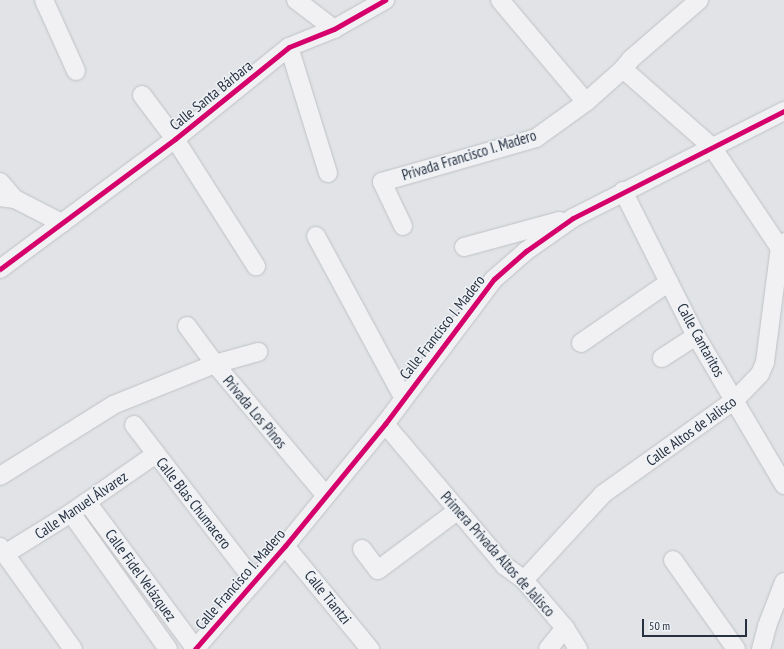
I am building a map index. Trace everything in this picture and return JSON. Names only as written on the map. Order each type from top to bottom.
[{"type":"street","points":[[44,0],[76,71]]},
{"type":"street","points":[[296,0],[334,29]]},
{"type":"street","name":"Calle Santa Bárbara","points":[[0,269],[175,139],[289,47],[334,29],[385,0]]},
{"type":"street","points":[[500,0],[586,102]]},
{"type":"street","name":"Privada Francisco I. Madero","points":[[403,226],[382,182],[536,138],[586,102],[623,69],[631,59],[699,0]]},
{"type":"street","points":[[289,47],[328,173]]},
{"type":"street","points":[[623,69],[712,147],[783,248]]},
{"type":"street","points":[[142,96],[175,139],[256,266]]},
{"type":"street","name":"Calle Francisco I. Madero","points":[[195,649],[285,546],[385,424],[403,397],[494,279],[526,251],[573,218],[623,191],[784,111]]},
{"type":"street","points":[[0,182],[7,198],[62,223]]},
{"type":"street","name":"Calle Cantaritos","points":[[623,191],[696,336],[784,485]]},
{"type":"street","points":[[464,247],[573,218]]},
{"type":"street","points":[[316,236],[403,397]]},
{"type":"street","name":"Calle Altos de Jalisco","points":[[524,580],[603,494],[735,400],[760,374],[765,362],[783,248]]},
{"type":"street","points":[[581,343],[669,282]]},
{"type":"street","name":"Privada Los Pinos","points":[[187,326],[215,364],[326,496]]},
{"type":"street","points":[[662,358],[696,336]]},
{"type":"street","points":[[0,476],[113,405],[215,364],[258,352]]},
{"type":"street","name":"Primera Privada Altos de Jalisco","points":[[385,424],[505,566],[524,580],[564,628],[578,649]]},
{"type":"street","name":"Calle Blas Chumacero","points":[[134,425],[254,581]]},
{"type":"street","name":"Calle Manuel Álvarez","points":[[3,550],[71,513],[156,454]]},
{"type":"street","name":"Calle Fidel Velázquez","points":[[87,502],[195,649]]},
{"type":"street","points":[[362,549],[378,570],[457,511]]},
{"type":"street","name":"Calle Fidel Velázquez","points":[[71,513],[168,649]]},
{"type":"street","name":"Calle Tiantzi","points":[[285,546],[370,649]]},
{"type":"street","points":[[3,550],[73,649]]},
{"type":"street","points":[[673,560],[736,649]]},
{"type":"street","points":[[761,649],[767,626],[784,582]]},
{"type":"street","points":[[548,649],[564,628]]},
{"type":"cycle path","points":[[0,269],[175,139],[289,47],[334,29],[385,0]]},
{"type":"cycle path","points":[[195,649],[285,546],[385,424],[494,279],[526,251],[573,218],[784,111]]}]
